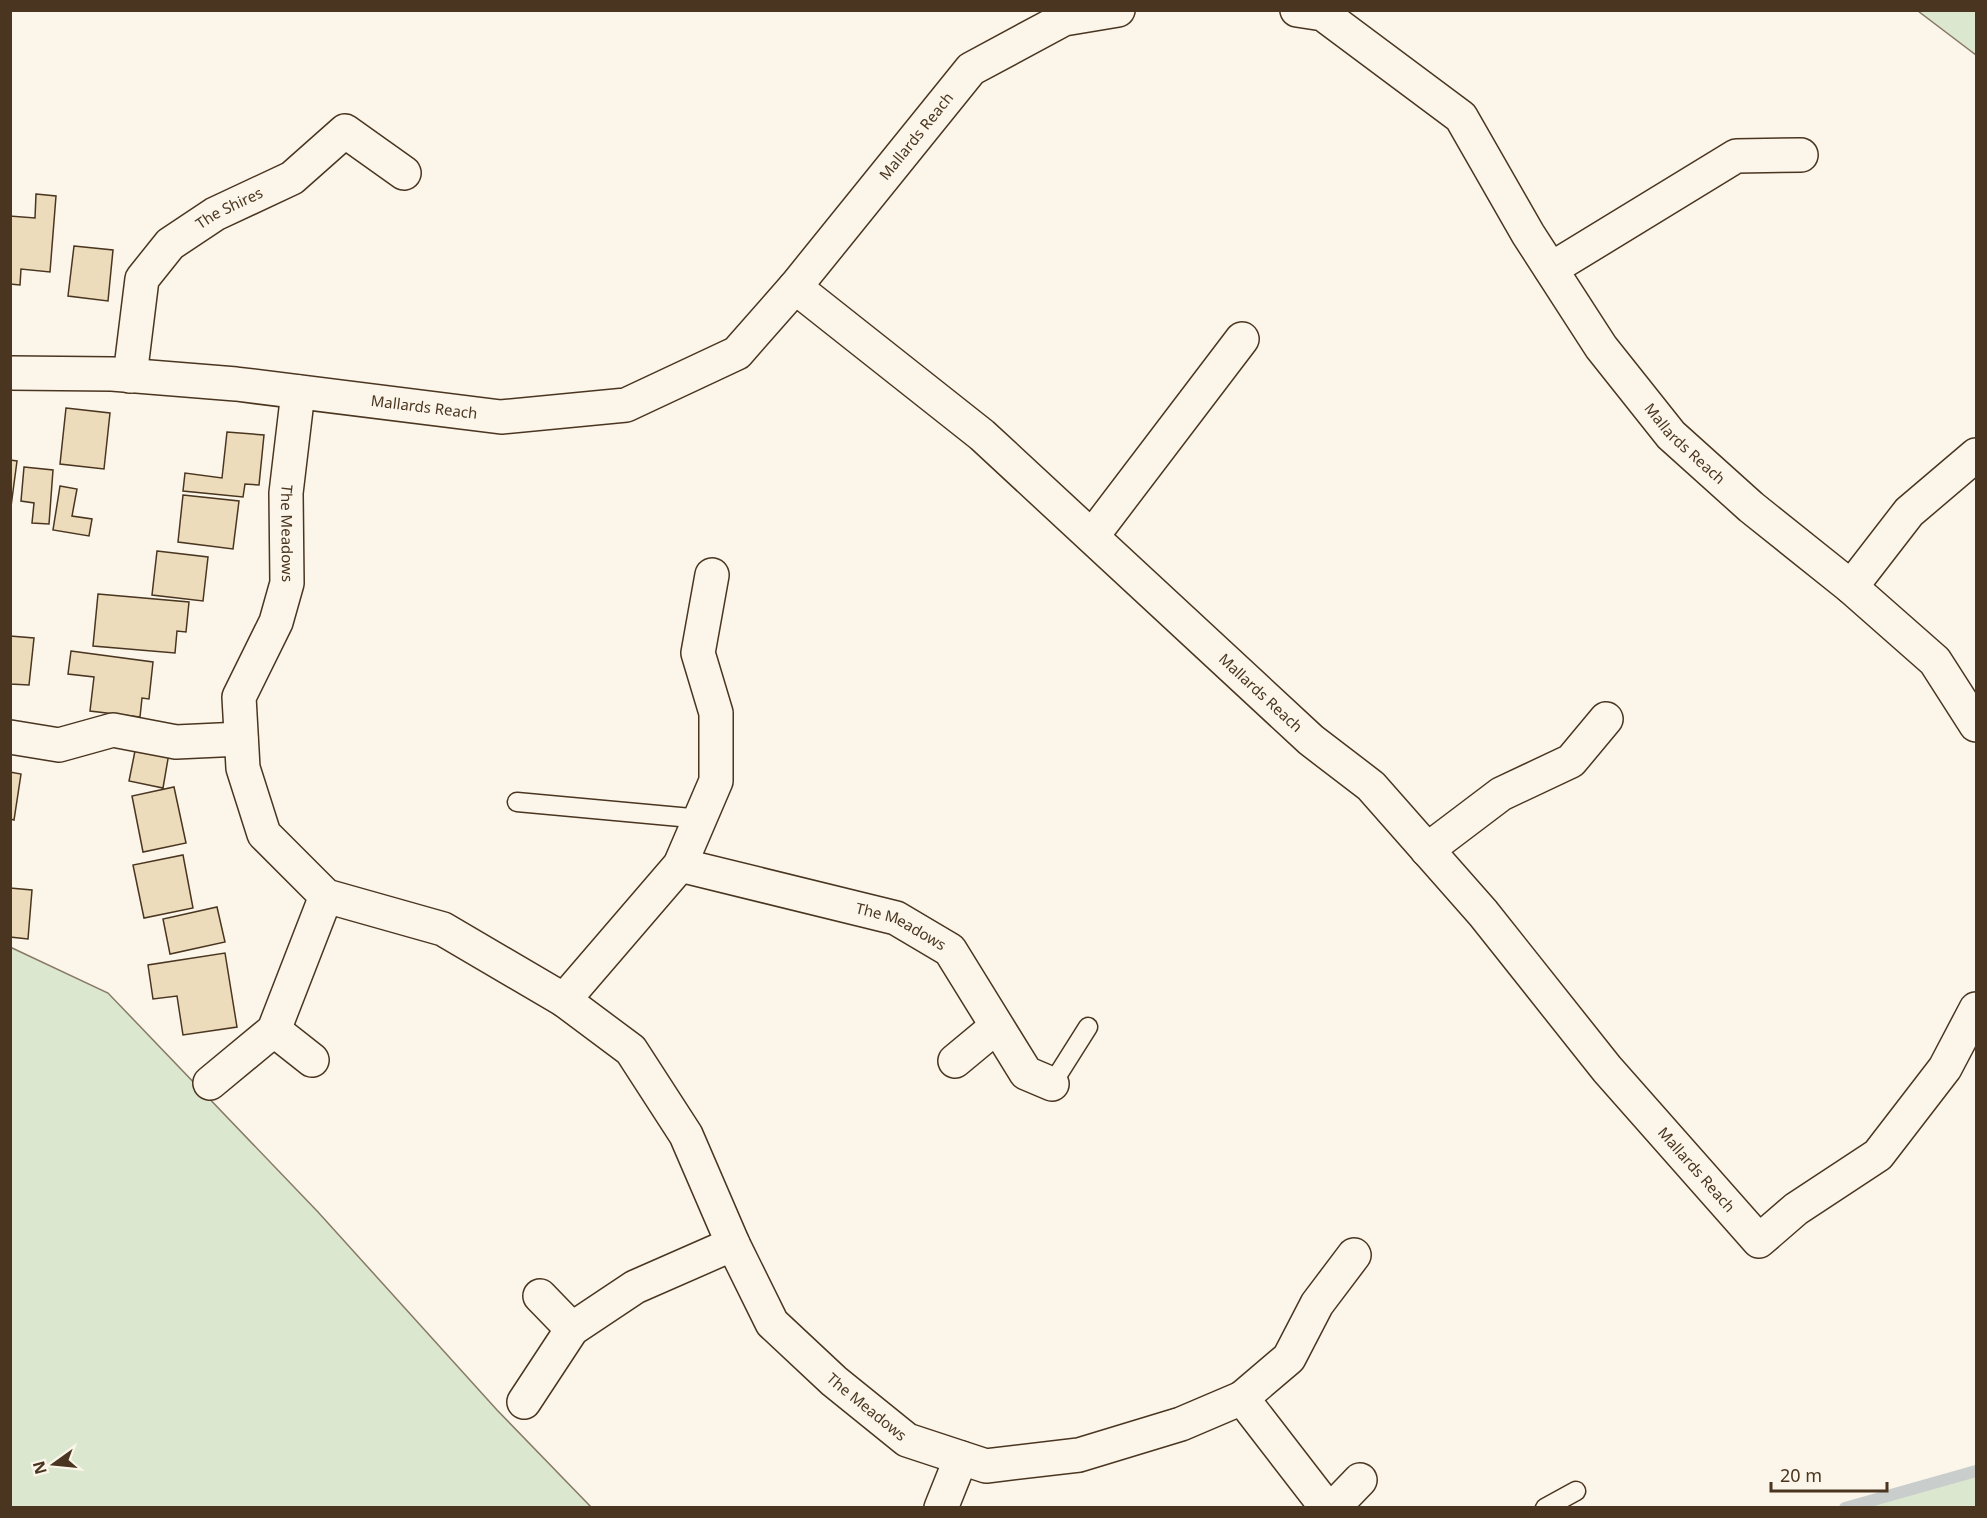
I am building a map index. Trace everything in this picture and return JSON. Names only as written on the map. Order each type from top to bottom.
[{"type":"street","name":"Mallards Reach","points":[[10,373],[130,376],[298,392],[501,417],[626,405],[737,353],[795,287],[971,69],[1063,15],[1118,10]]},
{"type":"street","name":"Mallards Reach","points":[[1315,12],[1461,117],[1551,269],[1601,347],[1671,435],[1751,507],[1851,587],[1935,661],[1977,725]]},
{"type":"street","name":"The Shires","points":[[130,376],[142,279],[170,244],[215,214],[292,178],[345,131],[404,173]]},
{"type":"street","points":[[1551,269],[1704,173],[1736,156],[1801,155]]},
{"type":"street","name":"Mallards Reach","points":[[795,287],[982,435],[1093,535],[1152,595],[1311,740],[1371,786],[1483,913],[1607,1069],[1759,1241],[1796,1209],[1878,1155],[1945,1068],[1975,1016]]},
{"type":"street","points":[[1093,535],[1242,339]]},
{"type":"street","name":"The Meadows","points":[[298,392],[286,493],[287,583],[276,622],[239,697],[243,768],[264,834],[326,896],[443,929],[564,1000],[631,1050],[686,1135],[733,1244],[772,1323],[826,1374],[907,1440],[961,1458],[986,1466],[1079,1455],[1181,1424],[1242,1398],[1289,1358],[1317,1304],[1354,1255]]},
{"type":"street","points":[[1851,587],[1909,512],[1977,455]]},
{"type":"street","points":[[564,1000],[680,865],[702,819],[716,781],[717,713],[698,652],[712,575]]},
{"type":"street","points":[[1427,850],[1501,794],[1571,761],[1606,719]]},
{"type":"street","points":[[10,737],[59,745],[112,730],[176,742],[241,739]]},
{"type":"street","name":"The Meadows","points":[[680,865],[896,918],[950,950],[1026,1072],[1052,1084]]},
{"type":"street","points":[[210,1083],[274,1030],[326,896]]},
{"type":"street","points":[[955,1061],[996,1027]]},
{"type":"street","points":[[274,1030],[312,1060]]},
{"type":"street","points":[[524,1402],[572,1329],[635,1287],[733,1244]]},
{"type":"street","points":[[540,1296],[572,1329]]},
{"type":"street","points":[[1242,1398],[1327,1508]]},
{"type":"street","points":[[941,1508],[961,1458]]},
{"type":"street","points":[[1333,1508],[1360,1480]]},
{"type":"lane","points":[[518,802],[702,819]]},
{"type":"lane","points":[[1052,1084],[1088,1028]]},
{"type":"lane","points":[[1545,1508],[1576,1491]]},
{"type":"green space","points":[[1918,11],[1976,11],[1976,55]]},
{"type":"green space","points":[[10,947],[108,993],[318,1212],[497,1410],[591,1507],[11,1507]]},
{"type":"green space","points":[[1976,1471],[1976,1507],[1845,1507]]},
{"type":"building","points":[[36,194],[56,196],[50,272],[21,269],[20,285],[10,284],[10,216],[35,218]]},
{"type":"building","points":[[74,246],[113,250],[108,301],[68,296]]},
{"type":"building","points":[[66,408],[110,413],[104,469],[60,464]]},
{"type":"building","points":[[227,432],[264,435],[259,485],[245,484],[243,497],[183,491],[185,473],[222,478]]},
{"type":"building","points":[[10,460],[17,461],[10,514]]},
{"type":"building","points":[[24,467],[53,470],[49,524],[32,523],[34,503],[21,501]]},
{"type":"building","points":[[60,486],[77,489],[72,516],[92,519],[89,536],[53,530]]},
{"type":"building","points":[[183,495],[239,501],[233,549],[178,542]]},
{"type":"building","points":[[157,551],[208,557],[203,601],[152,595]]},
{"type":"building","points":[[98,594],[189,602],[186,632],[177,631],[175,653],[93,646]]},
{"type":"building","points":[[10,636],[34,638],[29,685],[10,684]]},
{"type":"building","points":[[71,651],[153,662],[149,699],[142,698],[140,717],[90,711],[94,677],[68,674]]},
{"type":"building","points":[[136,746],[169,753],[163,788],[129,781]]},
{"type":"building","points":[[10,772],[21,774],[14,820],[10,819]]},
{"type":"building","points":[[174,787],[186,843],[143,852],[132,796]]},
{"type":"building","points":[[183,855],[193,908],[144,918],[133,865]]},
{"type":"building","points":[[10,888],[32,890],[28,939],[10,937]]},
{"type":"building","points":[[217,907],[225,942],[170,954],[163,919]]},
{"type":"building","points":[[225,953],[237,1027],[183,1035],[177,996],[153,999],[148,965]]},
{"type":"waterway","points":[[1845,1508],[1976,1471]]}]
